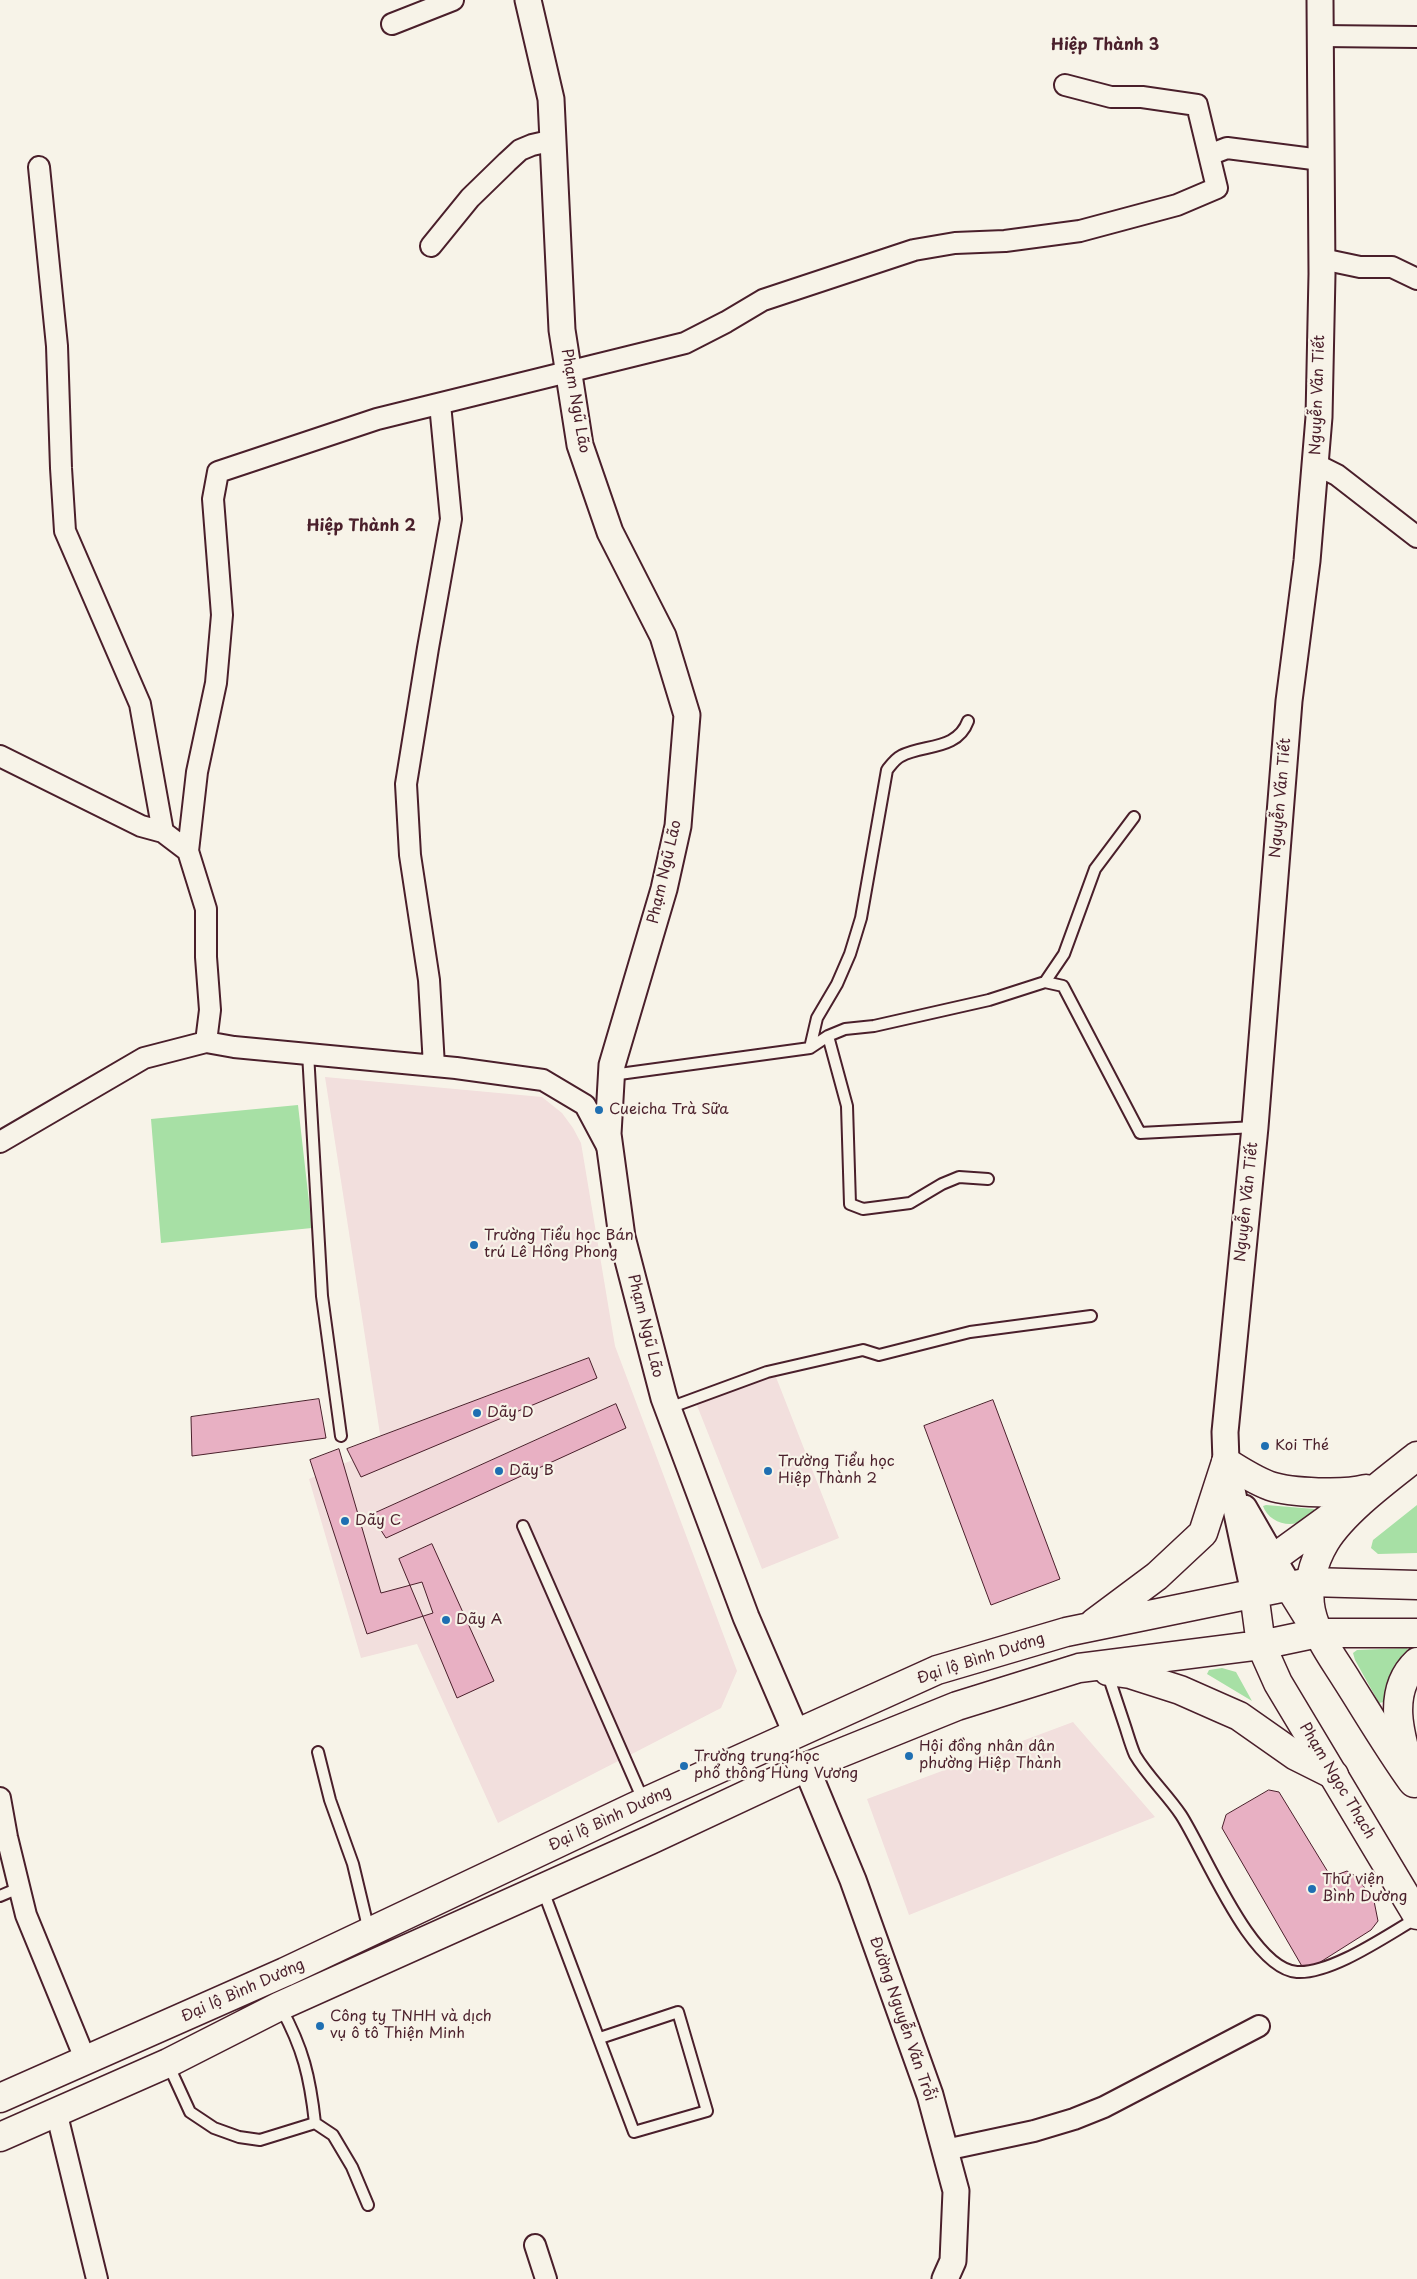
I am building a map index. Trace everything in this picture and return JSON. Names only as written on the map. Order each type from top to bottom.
[{"type":"main road","points":[[1415,1786],[1318,1634],[1300,1585],[1326,1541],[1353,1510],[1417,1456]]},
{"type":"main road","points":[[1089,1627],[1157,1576],[1204,1533],[1226,1462],[1247,1476],[1272,1487],[1335,1494],[1363,1490],[1387,1482]]},
{"type":"main road","points":[[1254,1593],[1257,1576],[1273,1559],[1326,1519],[1387,1482]]},
{"type":"main road","name":"Đại lộ Bình Dương","points":[[0,2098],[86,2061],[369,1932],[644,1802],[937,1670],[1066,1632],[1254,1593],[1300,1585],[1417,1586]]},
{"type":"main road","name":"Phạm Ngọc Thạch","points":[[1254,1593],[1261,1645],[1278,1683],[1417,1916]]},
{"type":"main road","name":"Đại lộ Bình Dương","points":[[0,2137],[168,2063],[280,2006],[806,1768],[957,1706],[1079,1668],[1261,1645],[1318,1634],[1417,1633]]},
{"type":"main road","points":[[1415,1786],[1400,1734],[1398,1708],[1403,1683],[1417,1662]]},
{"type":"main road","points":[[1079,1668],[1130,1674],[1180,1690],[1232,1712],[1296,1756],[1334,1775]]},
{"type":"street","points":[[392,24],[453,0]]},
{"type":"street","name":"Phạm Ngũ Lão","points":[[528,0],[551,99],[562,330],[580,445],[610,532],[663,636],[687,715],[678,826],[664,889],[612,1065],[608,1134],[622,1237],[668,1408],[746,1618],[796,1733]]},
{"type":"street","name":"Nguyễn Văn Tiết","points":[[1254,1593],[1226,1462],[1227,1413],[1254,1127],[1289,701],[1307,561],[1319,417],[1322,259],[1320,0]]},
{"type":"street","points":[[1321,36],[1417,37]]},
{"type":"street","points":[[206,1042],[210,1010],[206,957],[206,909],[188,851],[197,772],[216,683],[222,615],[213,499],[218,472],[378,419],[685,343],[763,300],[914,250],[954,243],[1005,240],[1080,231],[1177,205],[1217,188],[1216,176],[1197,105],[1142,97],[1111,97],[1065,85]]},
{"type":"street","points":[[431,246],[470,198],[520,150],[532,144],[554,140]]},
{"type":"street","points":[[1209,155],[1227,148],[1321,160]]},
{"type":"street","points":[[39,167],[57,346],[65,530],[140,704],[163,832]]},
{"type":"street","points":[[1322,259],[1360,267],[1392,267],[1417,279]]},
{"type":"street","points":[[434,1066],[430,980],[410,855],[406,784],[451,518],[440,404]]},
{"type":"street","points":[[1315,464],[1337,475],[1417,537]]},
{"type":"street","points":[[0,756],[141,826],[163,832],[188,851]]},
{"type":"street","points":[[0,1142],[144,1058],[206,1042],[234,1047],[434,1066],[543,1080],[585,1106],[610,1152]]},
{"type":"street","points":[[1226,1462],[1230,1479],[1241,1503],[1273,1559],[1300,1585]]},
{"type":"street","name":"Đường Nguyễn Văn Trỗi","points":[[806,1768],[853,1880],[930,2095],[945,2150],[956,2191],[953,2261],[945,2279]]},
{"type":"street","points":[[0,1798],[6,1837],[26,1915],[86,2061]]},
{"type":"street","points":[[945,2150],[1074,2119],[1104,2106],[1259,2026]]},
{"type":"street","points":[[56,2111],[97,2279]]},
{"type":"street","points":[[534,2246],[546,2279]]},
{"type":"lane","points":[[810,1048],[817,1018],[837,984],[850,954],[860,918],[887,770],[901,756],[933,748],[955,738],[965,731],[968,721]]},
{"type":"lane","points":[[1046,982],[1064,954],[1095,870],[1134,817]]},
{"type":"lane","points":[[611,1075],[810,1048],[828,1036],[845,1029],[874,1026],[989,1000],[1046,982],[1063,986],[1140,1133],[1254,1127]]},
{"type":"lane","points":[[828,1036],[847,1106],[850,1204],[863,1209],[910,1203],[958,1177],[988,1179]]},
{"type":"lane","points":[[308,1054],[322,1296],[341,1436]]},
{"type":"lane","points":[[668,1408],[767,1372],[864,1350],[879,1355],[970,1332],[1091,1316]]},
{"type":"lane","points":[[523,1526],[644,1802]]},
{"type":"lane","points":[[1106,1671],[1134,1754],[1154,1783],[1180,1814],[1237,1918],[1264,1954],[1282,1968],[1297,1972],[1312,1971],[1359,1952],[1417,1916]]},
{"type":"lane","points":[[318,1752],[330,1800],[353,1864],[369,1932]]},
{"type":"lane","points":[[0,1896],[19,1888]]},
{"type":"lane","points":[[542,1888],[634,2132],[707,2111],[678,2012],[600,2038]]},
{"type":"lane","points":[[280,2006],[296,2036],[310,2079],[315,2123],[333,2135],[352,2167],[368,2205]]},
{"type":"lane","points":[[168,2063],[190,2112],[214,2128],[239,2137],[260,2140],[315,2123]]},
{"type":"shaded area","points":[[325,1077],[542,1097],[562,1113],[573,1128],[581,1143],[615,1346],[737,1671],[721,1708],[498,1823],[417,1644],[361,1658],[309,1479],[382,1447]]},
{"type":"shaded area","name":"Trường Tiểu học Hiệp Thành 2","points":[[774,1372],[839,1538],[762,1569],[696,1403]]},
{"type":"shaded area","points":[[1073,1722],[1155,1817],[909,1915],[867,1799]]},
{"type":"green space","points":[[298,1105],[312,1228],[161,1243],[151,1119]]},
{"type":"green space","points":[[1417,1505],[1417,1553],[1378,1554],[1371,1548],[1373,1540]]},
{"type":"green space","points":[[1263,1506],[1314,1509],[1315,1513],[1302,1522],[1287,1524],[1277,1521],[1268,1515]]},
{"type":"green space","points":[[1407,1648],[1408,1650],[1391,1676],[1384,1702],[1379,1703],[1353,1653],[1357,1650]]},
{"type":"green space","points":[[1222,1668],[1236,1672],[1252,1701],[1207,1674],[1209,1670]]},
{"type":"building","name":"Dãy D","points":[[589,1358],[597,1378],[361,1477],[347,1449]]},
{"type":"building","points":[[319,1399],[326,1438],[192,1456],[191,1417]]},
{"type":"building","points":[[993,1400],[1060,1579],[991,1605],[924,1426]]},
{"type":"building","name":"Dãy B","points":[[616,1404],[626,1428],[386,1538],[371,1515]]},
{"type":"building","name":"Dãy C","points":[[339,1449],[381,1593],[422,1582],[433,1613],[367,1634],[310,1460]]},
{"type":"building","name":"Dãy A","points":[[432,1544],[494,1681],[457,1698],[399,1559]]},
{"type":"building","name":"Thư viện Bình Dương","points":[[1269,1790],[1279,1792],[1331,1877],[1347,1871],[1357,1877],[1374,1901],[1378,1921],[1371,1930],[1314,1966],[1303,1968],[1222,1828],[1226,1815]]},
{"type":"place","name":"Cueicha Trà Sữa","points":[[599,1110]]},
{"type":"place","name":"Trường Tiểu học Bán trú Lê Hồng Phong","points":[[474,1245]]},
{"type":"place","name":"Dãy D","points":[[477,1413]]},
{"type":"place","name":"Koi Thé","points":[[1265,1446]]},
{"type":"place","name":"Dãy B","points":[[499,1471]]},
{"type":"place","name":"Trường Tiểu học Hiệp Thành 2","points":[[768,1471]]},
{"type":"place","name":"Dãy C","points":[[345,1521]]},
{"type":"place","name":"Dãy A","points":[[446,1620]]},
{"type":"place","name":"Hội đồng nhân dân phường Hiệp Thành","points":[[909,1756]]},
{"type":"place","name":"Trường trung học phổ thông Hùng Vương","points":[[684,1766]]},
{"type":"place","name":"Thư viện Bình Dương","points":[[1312,1889]]},
{"type":"place","name":"Công ty TNHH và dịch vụ ô tô Thiện Minh","points":[[320,2026]]},
{"type":"district","name":"Hiệp Thành 3","points":[[1105,46]]},
{"type":"district","name":"Hiệp Thành 2","points":[[361,527]]}]
